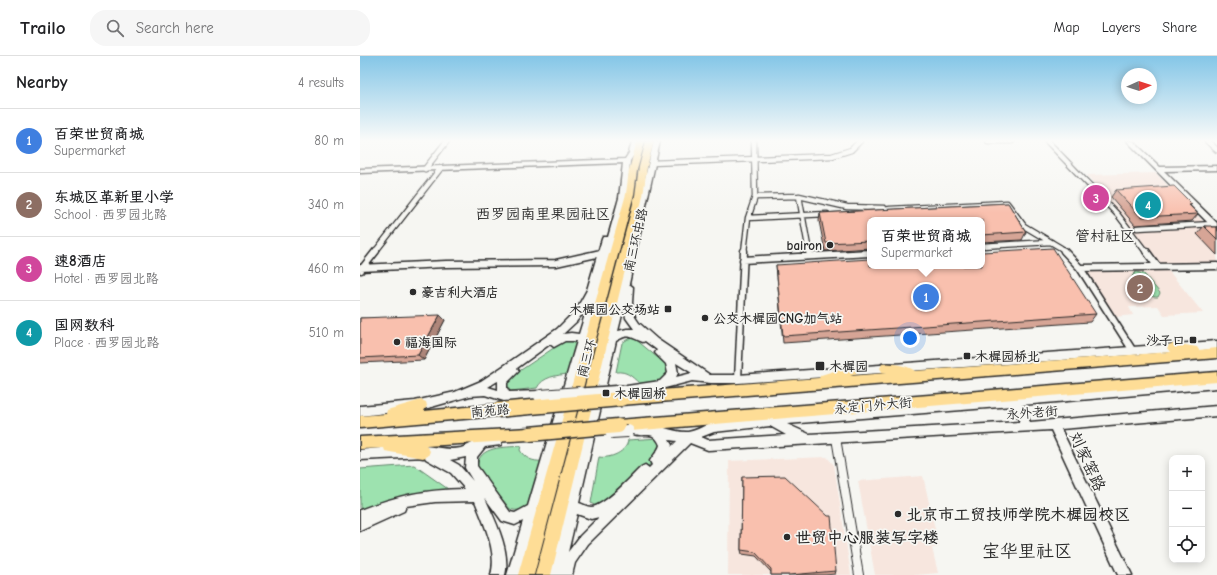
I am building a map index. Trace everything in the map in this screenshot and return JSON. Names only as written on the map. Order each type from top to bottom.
[{"type":"highway","points":[[626,170],[629,165]]},
{"type":"highway","name":"南三环","points":[[526,575],[634,165]]},
{"type":"highway","name":"南三环","points":[[543,575],[644,192],[643,165]]},
{"type":"highway","points":[[1173,348],[1217,353]]},
{"type":"highway","name":"永定门外大街","points":[[622,394],[809,385],[1217,353]]},
{"type":"highway","points":[[886,368],[924,376]]},
{"type":"highway","points":[[809,385],[853,370]]},
{"type":"highway","name":"永定门外大街","points":[[534,436],[1217,377]]},
{"type":"highway","name":"南苑路","points":[[365,422],[498,410],[622,394]]},
{"type":"highway","points":[[365,422],[421,406]]},
{"type":"highway","name":"南苑路","points":[[365,443],[534,436]]},
{"type":"highway","points":[[365,443],[423,451]]},
{"type":"street","points":[[425,169],[428,165]]},
{"type":"street","points":[[360,171],[528,165]]},
{"type":"street","name":"南三环中路","points":[[533,510],[582,339],[625,201],[624,185],[627,165]]},
{"type":"street","name":"南三环中路","points":[[556,575],[612,339],[650,165]]},
{"type":"street","points":[[738,379],[743,260],[748,218],[755,197],[754,165]]},
{"type":"street","points":[[1071,165],[1118,215],[1157,266]]},
{"type":"street","points":[[1154,165],[1216,225]]},
{"type":"street","points":[[1158,169],[1217,168]]},
{"type":"street","points":[[361,269],[440,169]]},
{"type":"street","points":[[360,411],[421,406],[468,392],[497,376],[570,324],[584,305],[590,292],[601,253],[624,185]]},
{"type":"street","points":[[644,192],[648,209],[628,291],[628,302],[631,318],[639,330],[686,365],[712,380],[1217,345]]},
{"type":"street","points":[[755,197],[799,196],[847,207],[890,208],[1007,203],[1024,226],[1061,248],[1080,268],[1134,351]]},
{"type":"street","points":[[799,196],[810,256]]},
{"type":"street","points":[[842,213],[882,211],[890,208]]},
{"type":"street","points":[[748,218],[834,213]]},
{"type":"street","points":[[1137,228],[1216,225]]},
{"type":"street","points":[[985,246],[1051,242]]},
{"type":"street","points":[[361,269],[454,264],[556,263],[601,253]]},
{"type":"street","points":[[743,260],[867,253]]},
{"type":"street","points":[[1080,268],[1157,266],[1165,268],[1217,266]]},
{"type":"street","points":[[612,339],[621,333],[633,332],[671,362],[673,373],[671,377],[661,384]]},
{"type":"street","points":[[506,396],[501,389],[501,384],[505,377],[561,337],[569,336],[582,339]]},
{"type":"street","points":[[468,392],[485,391],[506,396],[622,394],[692,377],[750,389]]},
{"type":"street","name":"永定门外大街","points":[[623,428],[648,429],[671,435],[689,437],[714,427],[770,420],[925,409],[1015,400],[1217,384]]},
{"type":"street","points":[[498,410],[511,404],[540,396]]},
{"type":"street","points":[[1015,400],[1027,427]]},
{"type":"street","name":"永外老街","points":[[689,437],[708,445],[812,440],[1027,427],[1217,411]]},
{"type":"street","points":[[770,420],[790,432],[812,440]]},
{"type":"street","name":"刘家窑路","points":[[1054,425],[1125,575]]},
{"type":"street","points":[[573,506],[590,513],[599,511],[610,504],[663,455],[666,445],[661,435],[648,429]]},
{"type":"street","points":[[360,456],[423,451],[444,455],[462,453],[485,442],[534,436]]},
{"type":"street","points":[[565,575],[570,560],[584,540],[689,437]]},
{"type":"street","points":[[836,438],[859,575]]},
{"type":"street","points":[[485,442],[472,455],[471,468],[506,516],[515,519],[533,510]]},
{"type":"street","points":[[423,451],[455,469],[478,495],[496,538],[500,568],[498,575]]},
{"type":"street","points":[[360,516],[393,503],[448,495],[478,495]]},
{"type":"street","points":[[360,525],[414,500]]},
{"type":"street","points":[[514,575],[533,510]]},
{"type":"shaded area","points":[[1156,173],[1217,236],[1217,264],[1160,265],[1087,175]]},
{"type":"shaded area","points":[[1168,270],[1203,313],[1164,315],[1158,306],[1129,307],[1133,315],[1115,317],[1087,271]]},
{"type":"shaded area","points":[[827,457],[834,465],[851,575],[728,575],[729,461]]},
{"type":"shaded area","name":"北京市工贸技师学院木樨园校区","points":[[923,476],[939,547],[932,548],[938,573],[918,575],[875,575],[858,481]]},
{"type":"green space","points":[[1136,272],[1144,274],[1160,293],[1158,297],[1149,296],[1143,291],[1132,276]]},
{"type":"green space","points":[[634,338],[670,368],[664,384],[639,386],[639,383],[629,374],[616,372],[622,343],[628,339]]},
{"type":"green space","points":[[567,339],[574,340],[576,344],[569,374],[546,379],[539,384],[537,388],[511,391],[507,389],[506,385],[512,376]]},
{"type":"green space","points":[[659,438],[664,443],[660,455],[607,505],[597,507],[591,503],[599,457],[608,457],[617,454],[625,448],[628,440]]},
{"type":"green space","points":[[521,446],[520,450],[526,457],[532,460],[542,461],[530,505],[523,509],[516,510],[510,509],[477,467],[482,455],[487,451]]},
{"type":"green space","points":[[414,465],[448,489],[441,493],[401,496],[360,513],[360,469]]},
{"type":"building","points":[[1174,186],[1192,204],[1189,205],[1198,214],[1141,217],[1116,190]]},
{"type":"building","points":[[1008,203],[1026,232],[985,235],[985,217],[867,217],[867,241],[826,243],[820,213]]},
{"type":"building","points":[[1204,226],[1217,227],[1217,239]]},
{"type":"building","points":[[1053,248],[1096,314],[783,336],[776,265],[867,259],[867,269],[985,269],[985,252]]},
{"type":"building","name":"福海国际","points":[[440,315],[418,355],[360,358],[360,318]]},
{"type":"building","name":"世贸中心服装写字楼","points":[[785,476],[828,516],[831,516],[836,571],[771,575],[771,569],[755,552],[741,550],[742,477]]},
{"type":"place","name":"速8酒店","points":[[1096,198]]},
{"type":"place","name":"国网数科","points":[[1148,205]]},
{"type":"place","name":"bairon","points":[[830,245]]},
{"type":"place","name":"东城区革新里小学","points":[[1140,288]]},
{"type":"place","name":"豪吉利大酒店","points":[[413,292]]},
{"type":"place","name":"百荣世贸商城","points":[[926,297]]},
{"type":"place","name":"木樨园公交场站","points":[[668,309]]},
{"type":"place","name":"公交木樨园CNG加气站","points":[[705,318]]},
{"type":"place","name":"沙子口","points":[[1193,340]]},
{"type":"place","name":"福海国际","points":[[397,342]]},
{"type":"place","name":"木樨园桥北","points":[[967,356]]},
{"type":"place","name":"木樨园","points":[[820,366]]},
{"type":"place","name":"木樨园桥","points":[[606,393]]},
{"type":"place","name":"北京市工贸技师学院木樨园校区","points":[[898,514]]},
{"type":"place","name":"世贸中心服装写字楼","points":[[787,537]]},
{"type":"district","name":"西罗园南里果园社区","points":[[543,214]]},
{"type":"district","name":"管村社区","points":[[1105,236]]},
{"type":"district","name":"宝华里社区","points":[[1027,551]]}]
